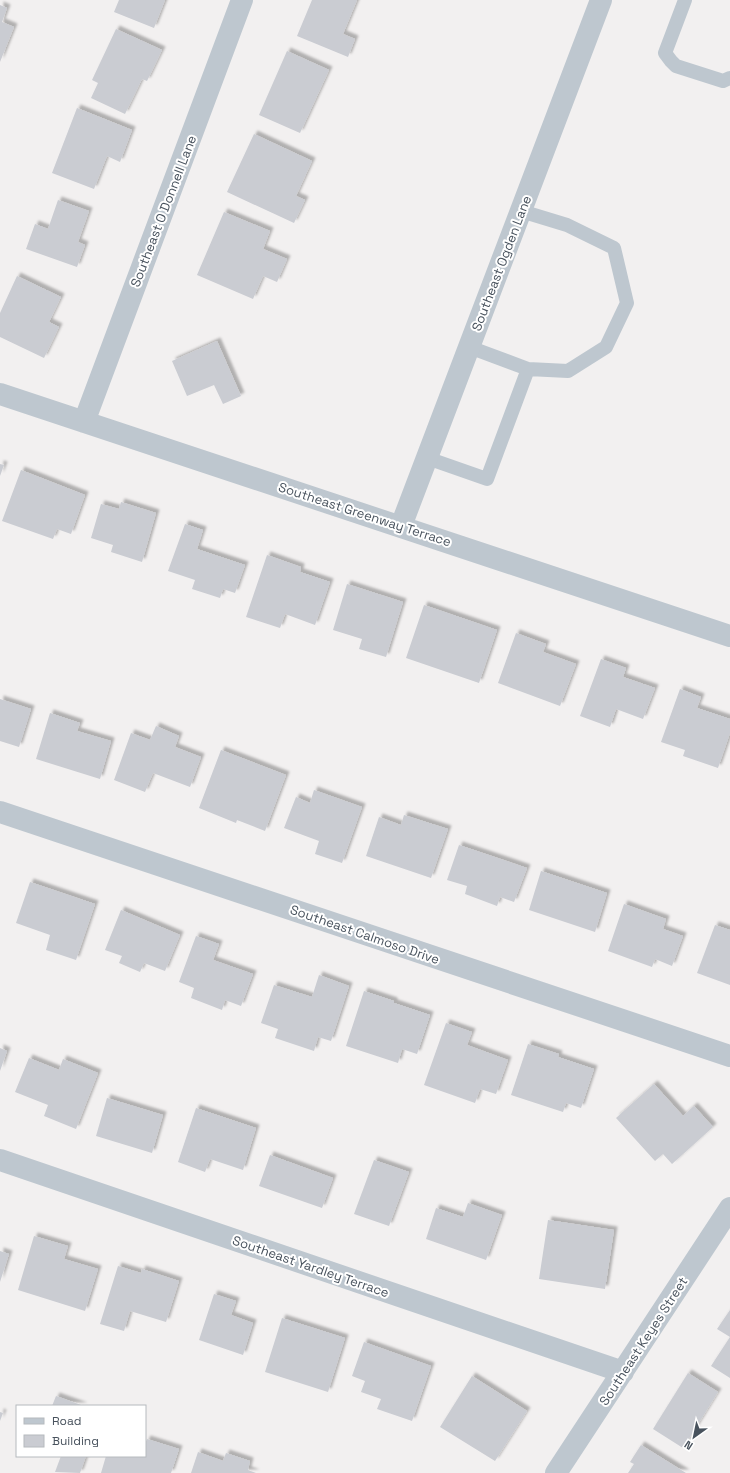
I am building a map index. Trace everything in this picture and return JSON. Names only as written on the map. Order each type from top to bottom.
[{"type":"street","name":"Southeast O Donnell Lane","points":[[84,422],[242,0]]},
{"type":"street","name":"Southeast Ogden Lane","points":[[401,526],[601,0]]},
{"type":"street","name":"Southeast Greenway Terrace","points":[[0,394],[730,636]]},
{"type":"street","name":"Southeast Calmoso Drive","points":[[0,812],[730,1056]]},
{"type":"street","name":"Southeast Yardley Terrace","points":[[0,1160],[623,1372]]},
{"type":"street","name":"Southeast Keyes Street","points":[[556,1473],[730,1208]]},
{"type":"lane","points":[[685,0],[665,52],[670,61],[676,66],[723,81],[730,78]]},
{"type":"lane","points":[[469,347],[528,369],[568,371],[606,347],[627,302],[614,248],[567,225],[521,211]]},
{"type":"lane","points":[[427,458],[487,478],[528,369]]},
{"type":"building","points":[[119,0],[165,0],[154,28],[114,12]]},
{"type":"building","points":[[312,0],[357,0],[343,34],[355,39],[348,57],[297,36]]},
{"type":"building","points":[[0,5],[7,8],[2,22],[14,27],[0,62]]},
{"type":"building","points":[[116,29],[162,50],[147,81],[142,79],[125,114],[91,98],[98,83],[92,80]]},
{"type":"building","points":[[287,51],[329,70],[300,133],[259,115]]},
{"type":"building","points":[[77,108],[132,130],[120,162],[107,156],[94,189],[52,173]]},
{"type":"building","points":[[254,134],[312,161],[296,196],[305,200],[294,223],[227,192]]},
{"type":"building","points":[[58,200],[89,211],[78,242],[85,245],[77,267],[26,249],[35,224],[48,229]]},
{"type":"building","points":[[224,212],[270,231],[263,249],[287,259],[277,282],[263,276],[253,299],[197,275]]},
{"type":"building","points":[[17,276],[61,297],[49,322],[59,327],[44,358],[0,337],[0,313]]},
{"type":"building","points":[[217,341],[241,396],[223,404],[214,385],[187,396],[172,361]]},
{"type":"building","points":[[0,464],[4,465],[0,476]]},
{"type":"building","points":[[21,470],[85,495],[71,534],[57,529],[53,539],[2,521]]},
{"type":"building","points":[[121,502],[156,513],[142,562],[111,552],[113,545],[91,538],[101,504],[119,509]]},
{"type":"building","points":[[185,524],[203,530],[197,549],[245,565],[235,593],[223,589],[220,598],[192,589],[195,580],[168,571]]},
{"type":"building","points":[[267,555],[301,567],[300,572],[330,582],[315,625],[285,614],[280,628],[246,617]]},
{"type":"building","points":[[347,584],[403,602],[386,657],[359,649],[362,639],[333,630]]},
{"type":"building","points":[[424,605],[497,630],[479,683],[406,658]]},
{"type":"building","points":[[516,633],[546,644],[543,652],[576,664],[560,706],[498,683]]},
{"type":"building","points":[[601,659],[626,668],[623,677],[655,688],[643,719],[616,709],[610,727],[580,716]]},
{"type":"building","points":[[680,689],[701,697],[697,708],[730,719],[730,733],[718,768],[683,756],[685,750],[661,742]]},
{"type":"building","points":[[0,699],[31,709],[19,747],[0,741]]},
{"type":"building","points":[[50,713],[80,723],[77,731],[111,741],[100,779],[36,759]]},
{"type":"building","points":[[156,726],[179,736],[175,747],[201,757],[190,787],[153,773],[145,792],[114,780],[131,733],[150,740]]},
{"type":"building","points":[[221,750],[286,775],[265,831],[237,820],[236,823],[199,808]]},
{"type":"building","points":[[314,790],[362,807],[342,863],[315,854],[319,841],[284,828],[296,797],[310,803]]},
{"type":"building","points":[[404,815],[448,829],[431,878],[366,856],[379,817],[401,825]]},
{"type":"building","points":[[459,845],[527,868],[514,902],[500,897],[497,906],[465,894],[467,886],[447,880]]},
{"type":"building","points":[[541,871],[607,893],[595,932],[529,910]]},
{"type":"building","points":[[30,882],[95,904],[76,960],[46,950],[50,935],[16,923]]},
{"type":"building","points":[[624,904],[666,919],[663,929],[683,936],[672,966],[655,959],[652,967],[608,951]]},
{"type":"building","points":[[121,910],[180,935],[165,971],[144,963],[140,972],[119,963],[122,956],[105,950]]},
{"type":"building","points":[[715,925],[730,930],[730,985],[697,973]]},
{"type":"building","points":[[196,936],[219,944],[213,960],[253,974],[241,1006],[225,1000],[222,1010],[191,998],[194,988],[179,982]]},
{"type":"building","points":[[319,975],[349,986],[331,1041],[318,1037],[314,1051],[275,1038],[278,1029],[261,1023],[274,985],[312,997]]},
{"type":"building","points":[[364,991],[430,1015],[417,1054],[402,1049],[398,1063],[346,1046]]},
{"type":"building","points":[[446,1023],[472,1032],[467,1045],[508,1060],[496,1094],[480,1089],[475,1103],[424,1085]]},
{"type":"building","points":[[528,1044],[559,1054],[558,1057],[594,1069],[581,1108],[566,1103],[563,1112],[511,1095]]},
{"type":"building","points":[[0,1048],[7,1051],[0,1071]]},
{"type":"building","points":[[29,1058],[59,1070],[63,1059],[98,1073],[76,1129],[44,1116],[48,1105],[15,1092]]},
{"type":"building","points":[[654,1084],[683,1116],[694,1106],[713,1127],[672,1164],[663,1154],[655,1161],[616,1118]]},
{"type":"building","points":[[107,1098],[163,1115],[152,1153],[96,1136]]},
{"type":"building","points":[[196,1108],[256,1128],[243,1170],[210,1159],[205,1172],[178,1162]]},
{"type":"building","points":[[270,1155],[333,1178],[322,1208],[259,1186]]},
{"type":"building","points":[[374,1160],[409,1172],[389,1226],[354,1214]]},
{"type":"building","points":[[468,1203],[502,1215],[486,1260],[426,1239],[436,1208],[463,1217]]},
{"type":"building","points":[[548,1220],[614,1230],[605,1289],[539,1279]]},
{"type":"building","points":[[34,1236],[68,1246],[64,1259],[98,1269],[85,1311],[18,1290]]},
{"type":"building","points":[[0,1251],[9,1254],[0,1282]]},
{"type":"building","points":[[118,1266],[141,1273],[142,1269],[179,1281],[166,1322],[130,1311],[124,1331],[100,1324]]},
{"type":"building","points":[[214,1294],[236,1301],[231,1315],[253,1323],[243,1355],[199,1340]]},
{"type":"building","points":[[730,1310],[730,1337],[717,1329]]},
{"type":"building","points":[[282,1318],[345,1338],[328,1392],[265,1372]]},
{"type":"building","points":[[730,1337],[730,1378],[711,1366]]},
{"type":"building","points":[[364,1342],[431,1366],[412,1421],[377,1409],[381,1399],[361,1392],[365,1381],[352,1376]]},
{"type":"building","points":[[688,1373],[718,1392],[683,1448],[653,1429]]},
{"type":"building","points":[[472,1376],[527,1411],[495,1461],[440,1427]]},
{"type":"building","points":[[56,1396],[81,1405],[52,1405]]},
{"type":"building","points":[[0,1412],[3,1413],[0,1421]]},
{"type":"building","points":[[147,1439],[179,1449],[171,1473],[101,1473],[106,1457],[146,1457]]},
{"type":"building","points":[[641,1445],[686,1473],[628,1473],[634,1464],[630,1462]]},
{"type":"building","points":[[198,1452],[223,1461],[226,1453],[250,1461],[248,1470],[256,1473],[191,1473]]},
{"type":"building","points":[[61,1457],[86,1457],[80,1473],[55,1472]]}]
